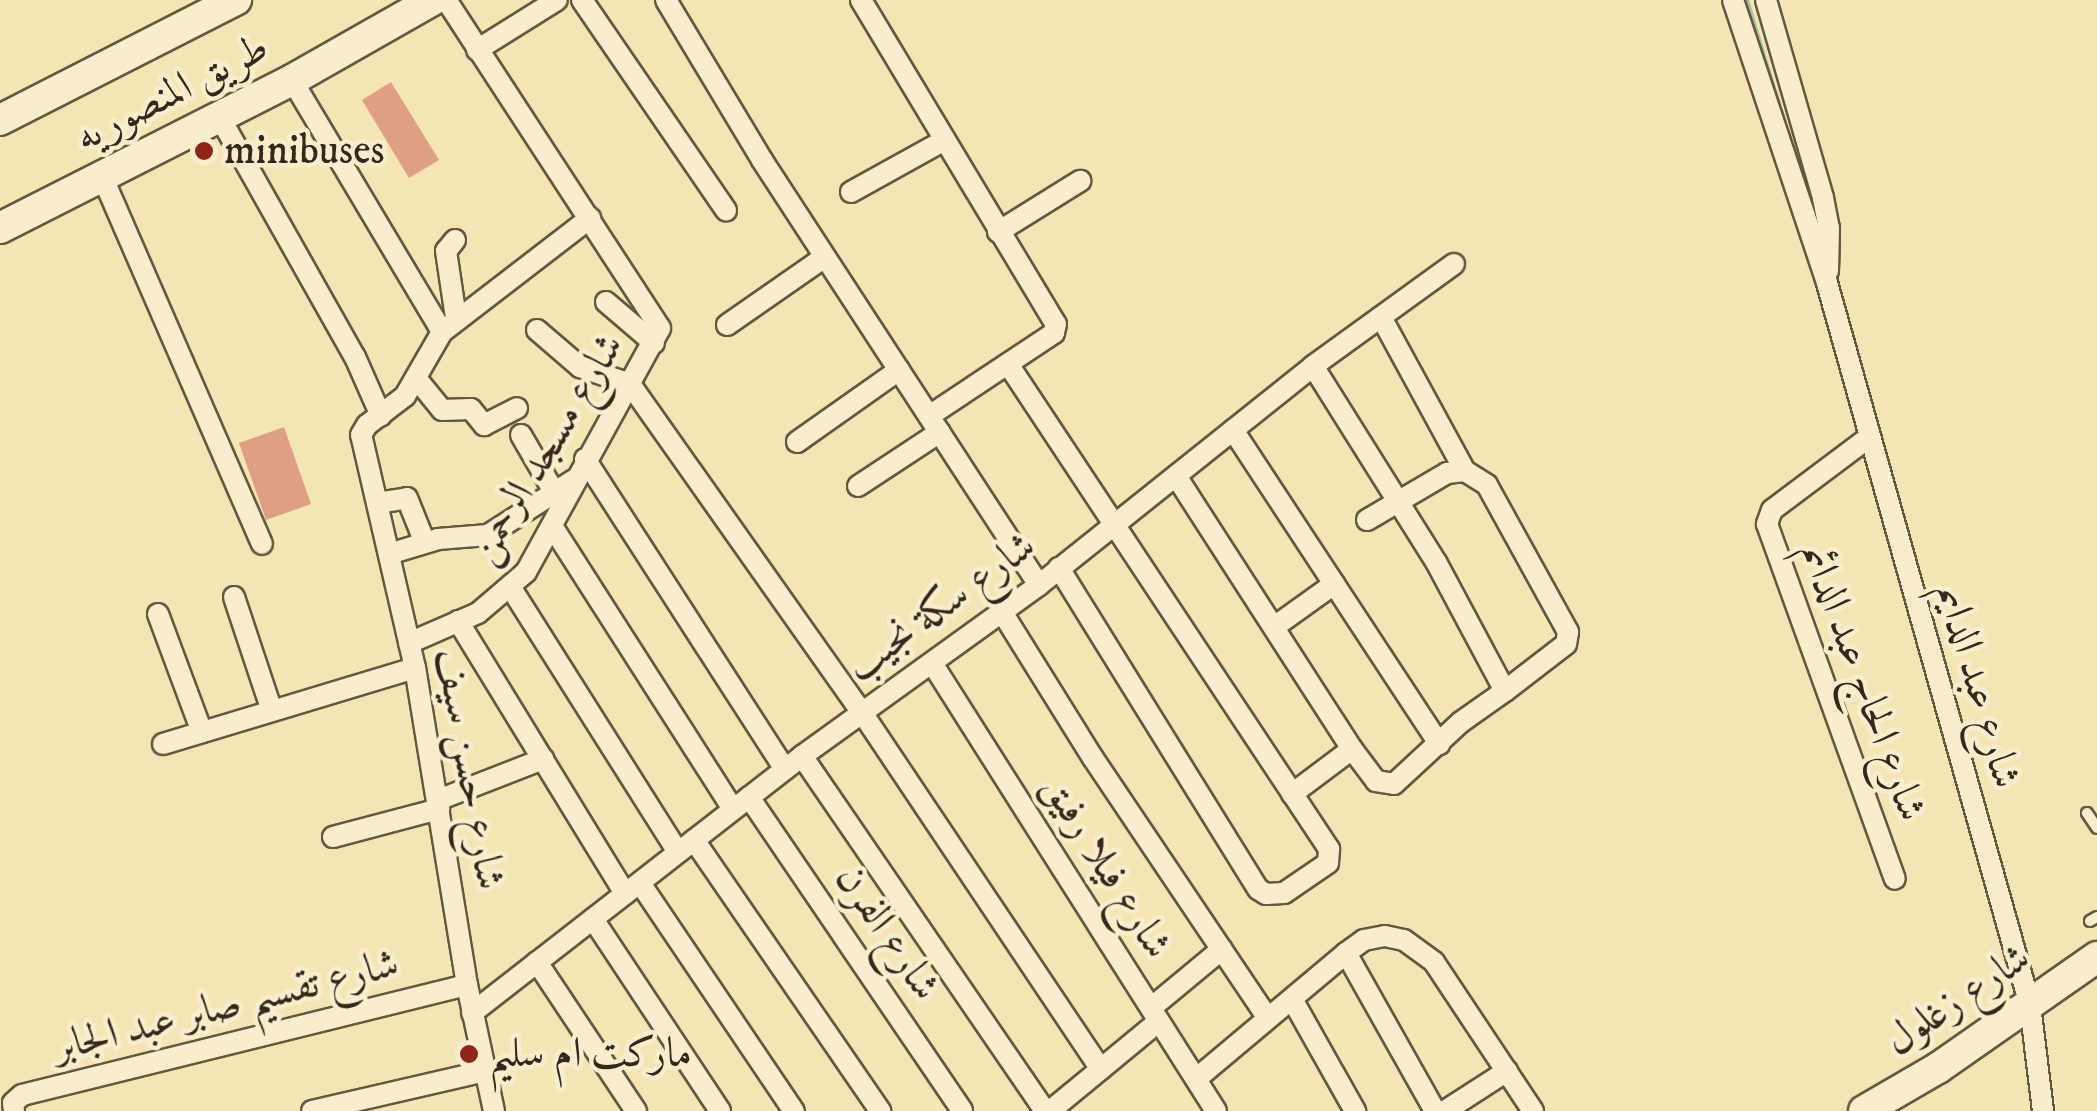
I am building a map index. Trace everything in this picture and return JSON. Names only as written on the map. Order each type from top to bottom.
[{"type":"main road","name":"طريق المنصوريه","points":[[0,120],[236,0]]},
{"type":"main road","name":"طريق المنصوريه","points":[[0,228],[292,80],[433,0]]},
{"type":"main road","name":"شارع زغلول","points":[[1864,1111],[1938,1068],[2097,957]]},
{"type":"street","name":"شارع مسجد الرحمن","points":[[409,643],[458,622],[512,588],[552,526],[660,328],[446,0]]},
{"type":"street","points":[[477,50],[557,0]]},
{"type":"street","points":[[582,0],[726,210]]},
{"type":"street","points":[[666,0],[825,256],[1038,585]]},
{"type":"street","points":[[858,486],[1008,364],[1054,333],[1056,324],[861,0]]},
{"type":"street","name":"شارع عبد الدايم","points":[[1733,0],[1827,283],[2030,1005],[2043,1111]]},
{"type":"street","name":"شارع عبد الدايم","points":[[1766,0],[1823,198],[1830,244],[1827,283]]},
{"type":"street","points":[[292,80],[449,325]]},
{"type":"street","points":[[218,116],[356,357],[381,416],[405,396],[449,325],[590,218]]},
{"type":"street","points":[[850,192],[944,140]]},
{"type":"street","points":[[102,176],[262,544]]},
{"type":"street","points":[[998,232],[1080,182]]},
{"type":"street","points":[[449,325],[446,251],[455,240]]},
{"type":"street","points":[[728,325],[825,256]]},
{"type":"street","name":"شارع سكة نجيب","points":[[472,1013],[861,711],[1038,585],[1313,366],[1454,264]]},
{"type":"street","points":[[606,302],[654,343]]},
{"type":"street","points":[[1176,476],[1352,748],[1376,781],[1390,786],[1461,722],[1566,644],[1568,632],[1488,485],[1465,471],[1381,317]]},
{"type":"street","points":[[537,330],[580,367],[630,384],[861,711],[1101,1069]]},
{"type":"street","points":[[1008,364],[1330,857],[1284,893],[1266,894],[1258,889],[1059,568]]},
{"type":"street","points":[[1313,366],[1399,500],[1505,691]]},
{"type":"street","points":[[796,442],[899,370]]},
{"type":"street","points":[[416,378],[442,410],[469,408],[484,425],[517,408]]},
{"type":"street","name":"شارع حسن سيف","points":[[381,416],[364,430],[362,441],[415,668],[467,985],[494,1111]]},
{"type":"street","points":[[1233,430],[1439,744]]},
{"type":"street","points":[[521,435],[554,492]]},
{"type":"street","name":"شارع الحاج عبد الدائم","points":[[1868,438],[1772,510],[1766,524],[1895,879]]},
{"type":"street","points":[[389,554],[425,543],[488,535],[554,492],[580,469],[785,769]]},
{"type":"street","points":[[1367,520],[1447,473],[1465,471]]},
{"type":"street","points":[[377,503],[407,498],[425,543]]},
{"type":"street","name":"شارع الفرن","points":[[552,526],[741,803],[962,1111]]},
{"type":"street","points":[[1274,627],[1334,584]]},
{"type":"street","points":[[512,588],[686,846],[880,1111]]},
{"type":"street","points":[[234,597],[272,711]]},
{"type":"street","points":[[1002,612],[1093,758],[1266,1017]]},
{"type":"street","points":[[158,614],[202,732]]},
{"type":"street","points":[[458,622],[543,759],[794,1111]]},
{"type":"street","name":"شارع فيلا رفيق","points":[[932,663],[1216,1111]]},
{"type":"street","points":[[163,744],[415,668]]},
{"type":"street","points":[[1292,794],[1352,748]]},
{"type":"street","points":[[802,756],[1047,1111],[1101,1069],[1222,950]]},
{"type":"street","points":[[333,838],[438,805],[543,759]]},
{"type":"street","points":[[593,918],[720,1111]]},
{"type":"street","points":[[1196,1079],[1346,953],[1364,940],[1386,936],[1421,948],[1434,962],[1532,1111]]},
{"type":"street","points":[[1346,953],[1435,1111]]},
{"type":"street","points":[[538,962],[636,1111]]},
{"type":"street","name":"شارع تقسيم صابر عبد الجابر","points":[[14,1111],[15,1099],[22,1095],[467,985]]},
{"type":"street","points":[[1292,999],[1355,1111]]},
{"type":"street","points":[[312,1111],[485,1071]]},
{"type":"street","points":[[1445,1111],[1507,1072]]},
{"type":"lane","points":[[2087,813],[2097,828]]},
{"type":"building","points":[[391,82],[439,160],[409,178],[362,100]]},
{"type":"building","points":[[284,427],[311,504],[266,520],[239,443]]},
{"type":"waterway","points":[[1746,0],[1782,117]]},
{"type":"place","name":"minibuses","points":[[204,151]]},
{"type":"place","name":"ماركت ام سليم","points":[[469,1054]]}]
